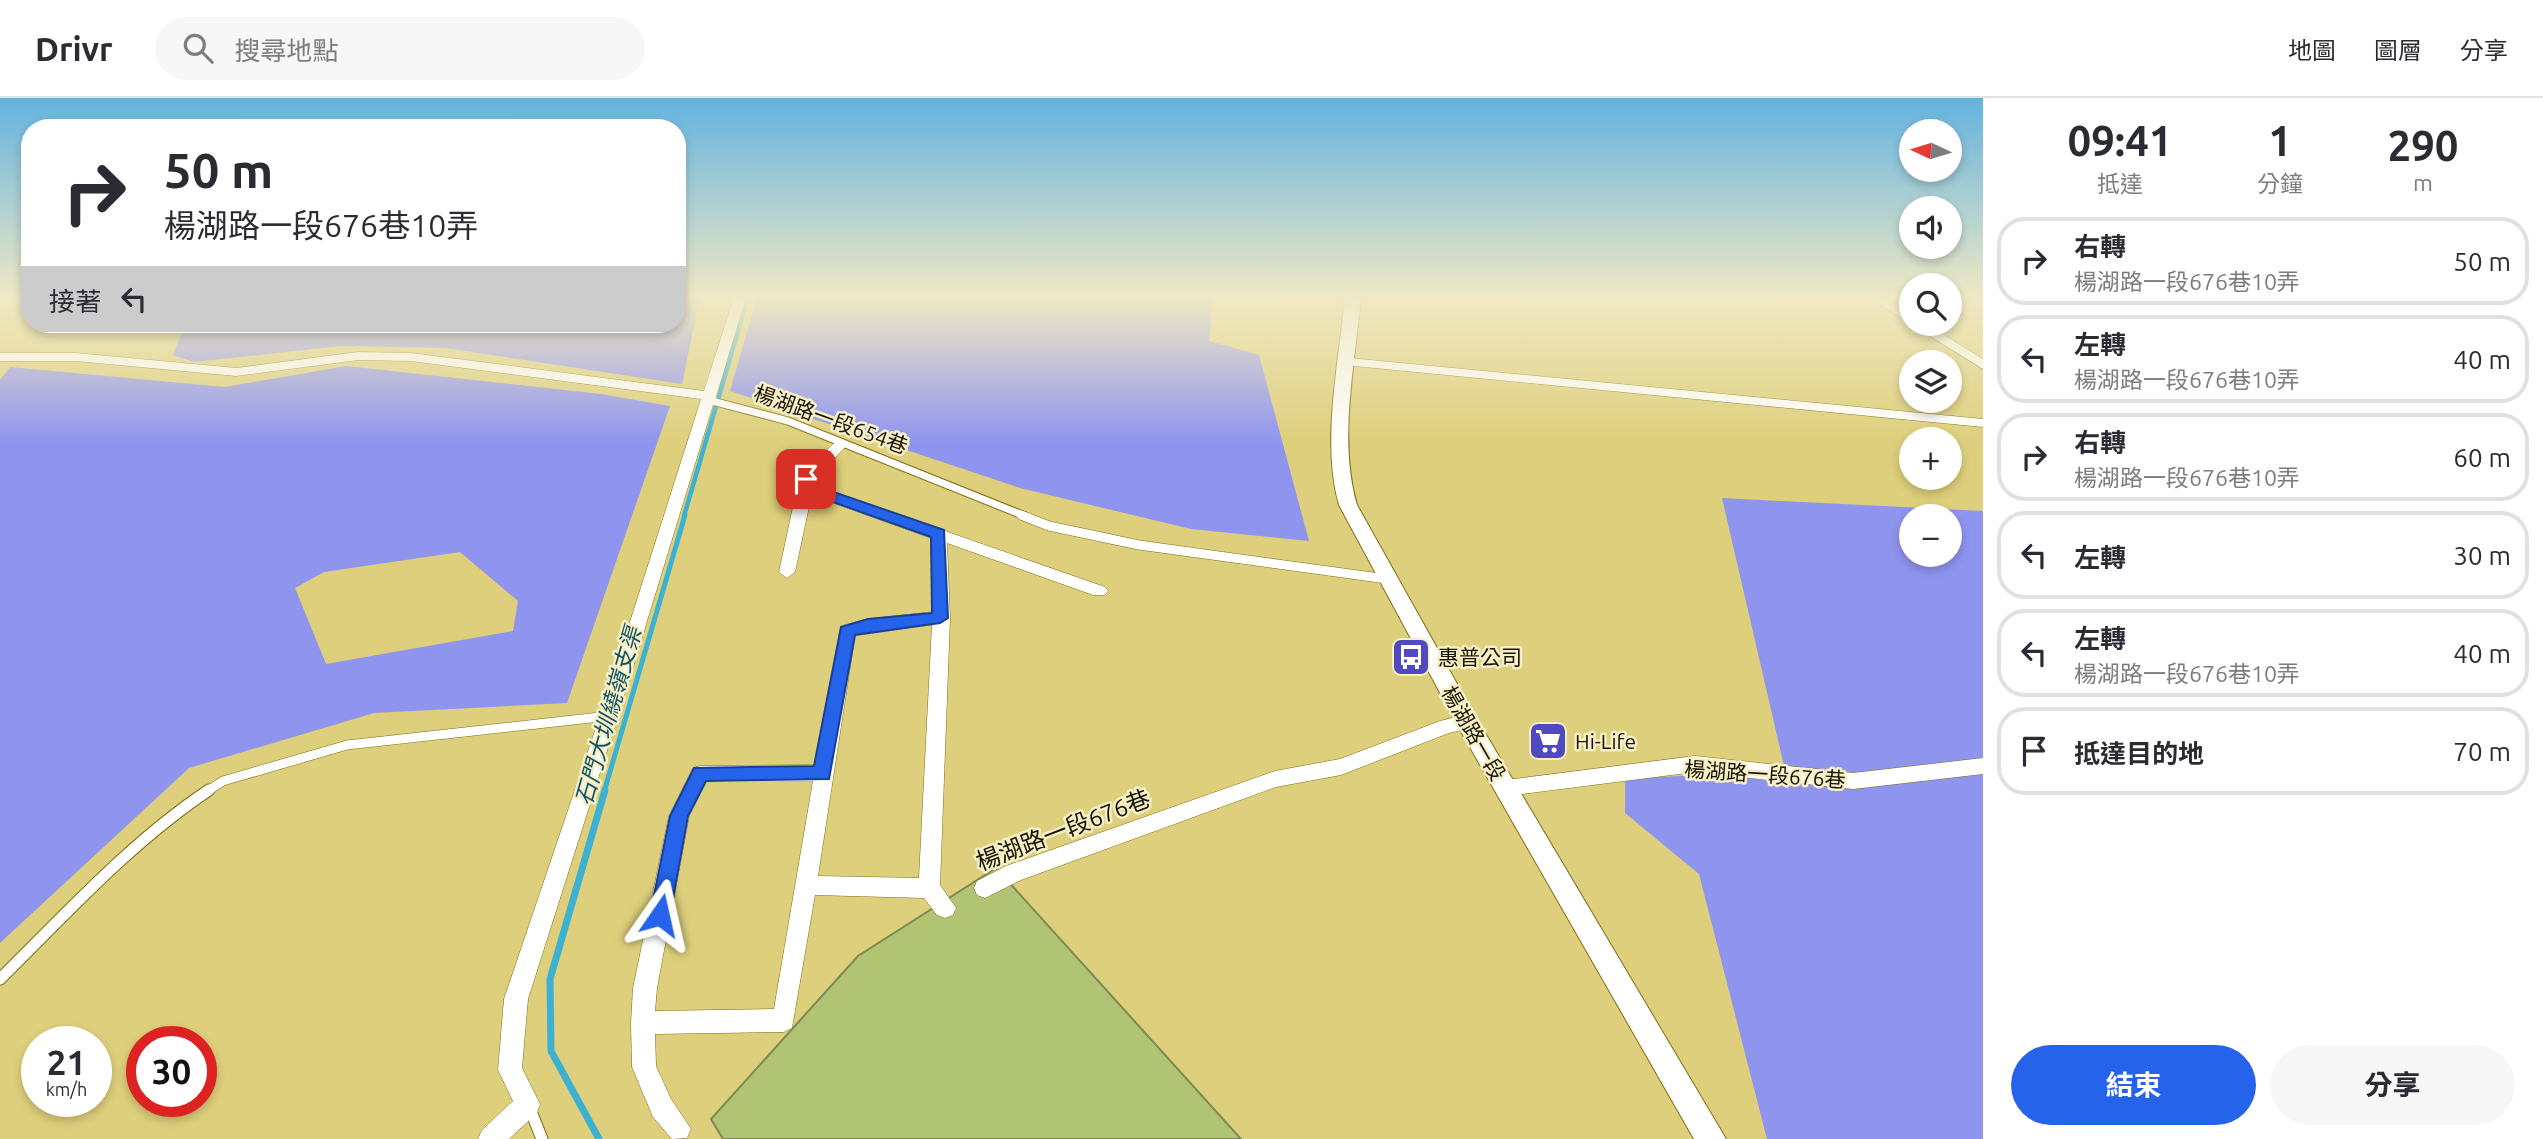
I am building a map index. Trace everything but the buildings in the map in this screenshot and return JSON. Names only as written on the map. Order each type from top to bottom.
[{"type":"street","points":[[491,1139],[528,1104],[510,1070],[516,999],[726,346]]},
{"type":"street","name":"楊湖路一段","points":[[1350,346],[1340,443],[1340,477],[1348,505],[1467,722],[1712,1139]]},
{"type":"street","points":[[1952,346],[1983,365]]},
{"type":"street","name":"楊湖路一段654巷","points":[[0,357],[76,356],[236,372],[358,356],[411,357],[710,399]]},
{"type":"street","points":[[1349,362],[1983,423]]},
{"type":"street","points":[[838,447],[806,479],[810,489],[1099,591]]},
{"type":"street","points":[[788,572],[802,502],[810,489]]},
{"type":"street","points":[[939,534],[940,618],[929,888],[945,908]]},
{"type":"street","points":[[643,1023],[784,1020],[847,631],[868,625],[940,618]]},
{"type":"street","name":"楊湖路一段676巷","points":[[924,926],[945,908],[1014,873],[1275,779],[1341,767],[1447,726],[1467,722]]},
{"type":"street","name":"楊湖路一段676巷","points":[[1506,788],[1695,764],[1853,781],[1983,766]]},
{"type":"street","points":[[678,1129],[662,1108],[643,1067],[643,1023],[646,988],[679,816],[701,774],[822,774]]},
{"type":"street","points":[[805,885],[929,888]]},
{"type":"street","points":[[989,886],[1007,907]]},
{"type":"lane","name":"楊湖路一段654巷","points":[[710,399],[788,421],[1049,526],[1139,544],[1388,579]]},
{"type":"lane","points":[[0,979],[122,859],[182,808],[223,781],[347,745],[609,716]]},
{"type":"lane","points":[[528,1104],[542,1139]]},
{"type":"shaded area","points":[[177,346],[690,346],[682,384],[446,348],[341,346],[194,362],[173,355]]},
{"type":"shaded area","points":[[743,346],[1225,346],[1259,355],[1309,541],[1191,529],[1020,488],[730,391]]},
{"type":"shaded area","points":[[346,366],[601,394],[670,406],[567,703],[374,713],[189,768],[0,943],[0,380],[10,367],[225,387]],"holes":[[[460,552],[518,601],[513,631],[326,664],[295,588],[324,572]]]},
{"type":"shaded area","points":[[1722,498],[1899,507],[1899,567],[1962,567],[1962,510],[1983,511],[1983,1139],[1767,1139],[1699,874],[1625,813],[1625,779],[1785,770]]},
{"type":"waterway","name":"石門大圳繞嶺支渠","points":[[684,516],[734,346]]},
{"type":"waterway","name":"石門大圳繞嶺支渠","points":[[604,792],[685,515]]},
{"type":"waterway","name":"石門大圳繞嶺支渠","points":[[599,1139],[551,1051],[550,979],[605,790]]},
{"type":"place","name":"惠普公司","points":[[1411,657]]},
{"type":"place","name":"Hi-Life","points":[[1548,741]]},
{"type":"route","points":[[660,915],[679,816],[701,774],[822,774],[847,631],[868,625],[940,618],[939,534],[810,489],[806,479]]}]
